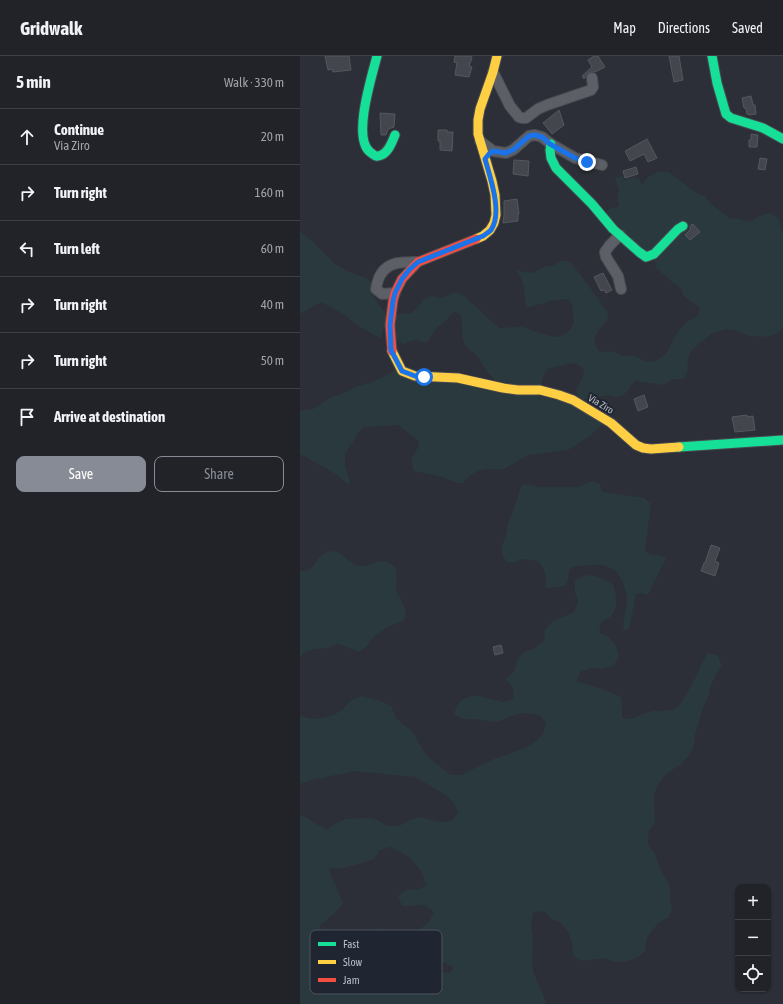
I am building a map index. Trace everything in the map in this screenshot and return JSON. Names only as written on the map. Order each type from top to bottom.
[{"type":"street","points":[[377,56],[362,122],[365,145],[369,152],[374,156],[382,155],[388,149],[395,135]]},
{"type":"street","points":[[418,262],[400,262],[387,267],[380,275],[376,289],[382,294],[395,293],[402,279],[418,262],[483,236],[490,230],[494,223],[496,214],[495,194],[478,134],[478,120],[497,56]]},
{"type":"street","points":[[712,56],[717,84],[726,114],[731,118],[763,128],[783,139]]},
{"type":"street","points":[[493,72],[510,106],[519,117],[522,118],[526,118],[538,109],[547,105],[591,90],[593,87],[592,78]]},
{"type":"street","points":[[480,141],[493,151],[506,153],[513,150],[529,136],[535,135],[542,137],[550,144],[575,158],[602,165]]},
{"type":"street","points":[[550,144],[551,158],[556,168],[592,204],[613,229],[638,252],[646,257],[654,254],[678,229],[683,226]]},
{"type":"street","points":[[485,159],[493,151]]},
{"type":"street","points":[[620,235],[610,244],[605,252],[606,257],[618,276],[621,289]]},
{"type":"street","name":"Via Ziro","points":[[395,293],[390,325],[391,350],[402,371],[415,376],[441,376],[458,378],[503,388],[540,390],[559,395],[573,400],[611,423],[643,448],[783,440]]},
{"type":"shaded area","points":[[658,172],[669,172],[695,192],[705,196],[712,205],[729,218],[750,222],[759,216],[770,213],[779,219],[783,234],[783,327],[776,334],[759,337],[743,334],[729,329],[711,334],[691,352],[686,377],[684,379],[673,379],[664,385],[636,381],[622,396],[616,397],[610,395],[588,399],[578,397],[576,391],[583,376],[584,370],[576,364],[567,364],[547,369],[541,385],[536,386],[496,381],[478,357],[465,344],[462,335],[460,314],[455,312],[436,329],[430,339],[425,343],[416,340],[403,344],[399,342],[395,336],[394,315],[411,313],[423,300],[432,296],[442,298],[453,293],[459,293],[464,296],[499,328],[522,327],[554,337],[564,335],[569,331],[574,322],[572,305],[569,299],[554,300],[527,308],[522,280],[515,270],[532,273],[547,266],[566,261],[570,262],[581,275],[608,313],[606,322],[595,336],[597,349],[601,351],[614,352],[624,356],[635,356],[649,362],[659,359],[667,352],[683,326],[698,315],[700,309],[683,295],[681,289],[656,268],[655,261],[606,214],[607,210],[619,206],[617,198],[619,191],[615,178],[622,176],[624,180],[636,177],[640,180],[642,185],[648,177]]},
{"type":"shaded area","points":[[300,231],[335,264],[349,272],[364,277],[378,287],[374,298],[387,315],[381,339],[357,325],[342,313],[321,302],[300,314]]},
{"type":"shaded area","points":[[396,370],[440,381],[530,394],[571,403],[603,424],[591,435],[568,450],[528,455],[504,469],[486,469],[475,472],[462,483],[457,483],[442,477],[414,471],[412,464],[413,455],[419,446],[419,441],[398,425],[364,427],[360,431],[345,454],[345,466],[350,482],[349,485],[334,473],[300,454],[300,411],[313,409],[331,397],[372,382]]},
{"type":"shaded area","points":[[593,481],[600,484],[602,492],[644,498],[651,504],[645,550],[651,555],[659,555],[666,558],[648,595],[640,593],[636,594],[629,629],[624,630],[623,626],[627,604],[626,592],[623,583],[614,570],[602,565],[572,567],[569,571],[565,586],[546,588],[544,569],[539,562],[523,559],[515,562],[507,562],[502,555],[502,547],[508,523],[523,484],[539,487],[578,487]]},
{"type":"shaded area","points":[[327,551],[338,552],[355,565],[366,566],[376,562],[387,561],[396,568],[396,590],[406,610],[404,620],[384,629],[374,636],[368,645],[360,652],[338,644],[327,648],[305,652],[300,658],[300,571],[310,569]]},
{"type":"shaded area","points":[[585,575],[604,579],[614,586],[616,607],[610,617],[601,622],[599,633],[609,637],[616,646],[619,657],[613,666],[603,669],[592,668],[581,671],[576,681],[621,697],[622,718],[632,719],[652,711],[675,709],[682,702],[708,653],[718,656],[722,666],[711,684],[709,695],[704,705],[695,735],[694,746],[682,763],[664,776],[654,795],[655,823],[649,831],[648,844],[656,856],[659,867],[670,886],[672,908],[668,918],[659,922],[652,931],[646,940],[645,951],[637,958],[616,962],[604,958],[582,961],[573,955],[572,943],[568,932],[561,923],[550,918],[544,911],[533,913],[531,927],[533,938],[533,971],[546,1004],[300,1004],[300,814],[327,830],[336,823],[346,819],[367,818],[378,820],[387,826],[399,826],[409,820],[419,817],[441,822],[452,821],[458,812],[454,803],[444,794],[415,777],[356,771],[316,779],[302,783],[300,786],[300,715],[312,719],[334,715],[343,709],[350,701],[361,696],[381,701],[391,706],[395,716],[402,724],[411,730],[427,756],[451,775],[461,775],[494,759],[525,748],[535,742],[543,734],[546,723],[539,715],[528,713],[517,714],[496,722],[463,719],[453,714],[461,700],[471,696],[480,696],[503,702],[514,699],[513,688],[506,679],[514,672],[517,661],[524,652],[535,648],[544,641],[545,630],[552,622],[574,612],[578,602],[575,591],[575,580]],"holes":[[[391,847],[416,864],[427,885],[418,890],[407,889],[398,896],[402,906],[425,905],[434,912],[429,922],[420,930],[442,930],[442,962],[453,967],[450,973],[442,972],[442,994],[310,994],[310,930],[321,930],[319,926],[336,912],[343,903],[328,868],[343,868],[363,863],[374,859],[380,850]]]},
{"type":"building","points":[[325,56],[349,56],[351,70],[333,72],[332,69],[328,70]]},
{"type":"building","points":[[455,56],[471,56],[472,58],[469,66],[472,67],[469,77],[455,75],[457,63],[454,62]]},
{"type":"building","points":[[594,56],[598,56],[605,67],[595,72],[588,73],[584,79],[582,76],[592,67],[588,60]]},
{"type":"building","points":[[669,56],[679,56],[683,80],[674,82]]},
{"type":"building","points":[[751,96],[753,105],[755,105],[756,114],[750,115],[747,114],[746,108],[744,108],[742,98]]},
{"type":"building","points":[[559,110],[564,125],[552,134],[543,123]]},
{"type":"building","points":[[380,113],[395,114],[394,127],[388,129],[386,135],[381,135]]},
{"type":"building","points":[[438,130],[453,132],[452,151],[440,150]]},
{"type":"building","points":[[751,134],[758,135],[757,147],[749,147]]},
{"type":"building","points":[[647,139],[657,158],[648,162],[644,154],[630,161],[625,151]]},
{"type":"building","points":[[760,158],[767,159],[765,170],[758,169]]},
{"type":"building","points":[[514,160],[529,161],[528,176],[513,174]]},
{"type":"building","points":[[636,167],[638,174],[625,178],[623,171]]},
{"type":"building","points":[[517,199],[519,214],[518,221],[503,223],[504,201]]},
{"type":"building","points":[[693,224],[700,232],[690,240],[685,235]]},
{"type":"building","points":[[603,273],[612,290],[606,293],[604,290],[601,291],[594,277]]},
{"type":"building","points":[[644,395],[648,407],[638,411],[634,399]]},
{"type":"building","points":[[747,415],[747,417],[753,416],[755,430],[735,432],[732,417]]},
{"type":"building","points":[[711,545],[720,548],[715,561],[719,563],[715,576],[701,571]]},
{"type":"building","points":[[501,645],[503,653],[495,655],[493,647]]},
{"type":"traffic: fast","points":[[377,56],[365,106],[363,121],[365,145],[374,155],[381,155],[387,151],[395,135]]},
{"type":"traffic: fast","points":[[712,56],[717,83],[726,114],[731,118],[763,128],[783,139]]},
{"type":"traffic: fast","points":[[551,144],[551,158],[556,168],[592,204],[613,229],[646,257],[654,254],[678,229],[683,226]]},
{"type":"traffic: fast","points":[[679,447],[783,440]]},
{"type":"traffic: slow","points":[[476,239],[483,236],[490,230],[496,215],[495,195],[478,134],[478,120],[480,109],[497,56]]},
{"type":"traffic: slow","points":[[392,351],[402,371],[415,376],[458,378],[503,388],[540,390],[559,395],[573,400],[611,423],[636,445],[651,449],[679,447]]},
{"type":"traffic: jam","points":[[392,351],[390,325],[393,301],[402,279],[418,262],[476,239]]},
{"type":"route","points":[[424,377],[415,376],[402,371],[391,350],[390,325],[395,293],[402,279],[418,262],[483,236],[490,230],[494,223],[496,214],[495,194],[485,159],[493,151],[506,153],[513,150],[529,136],[535,135],[546,139],[550,144],[575,158],[587,162]]}]
